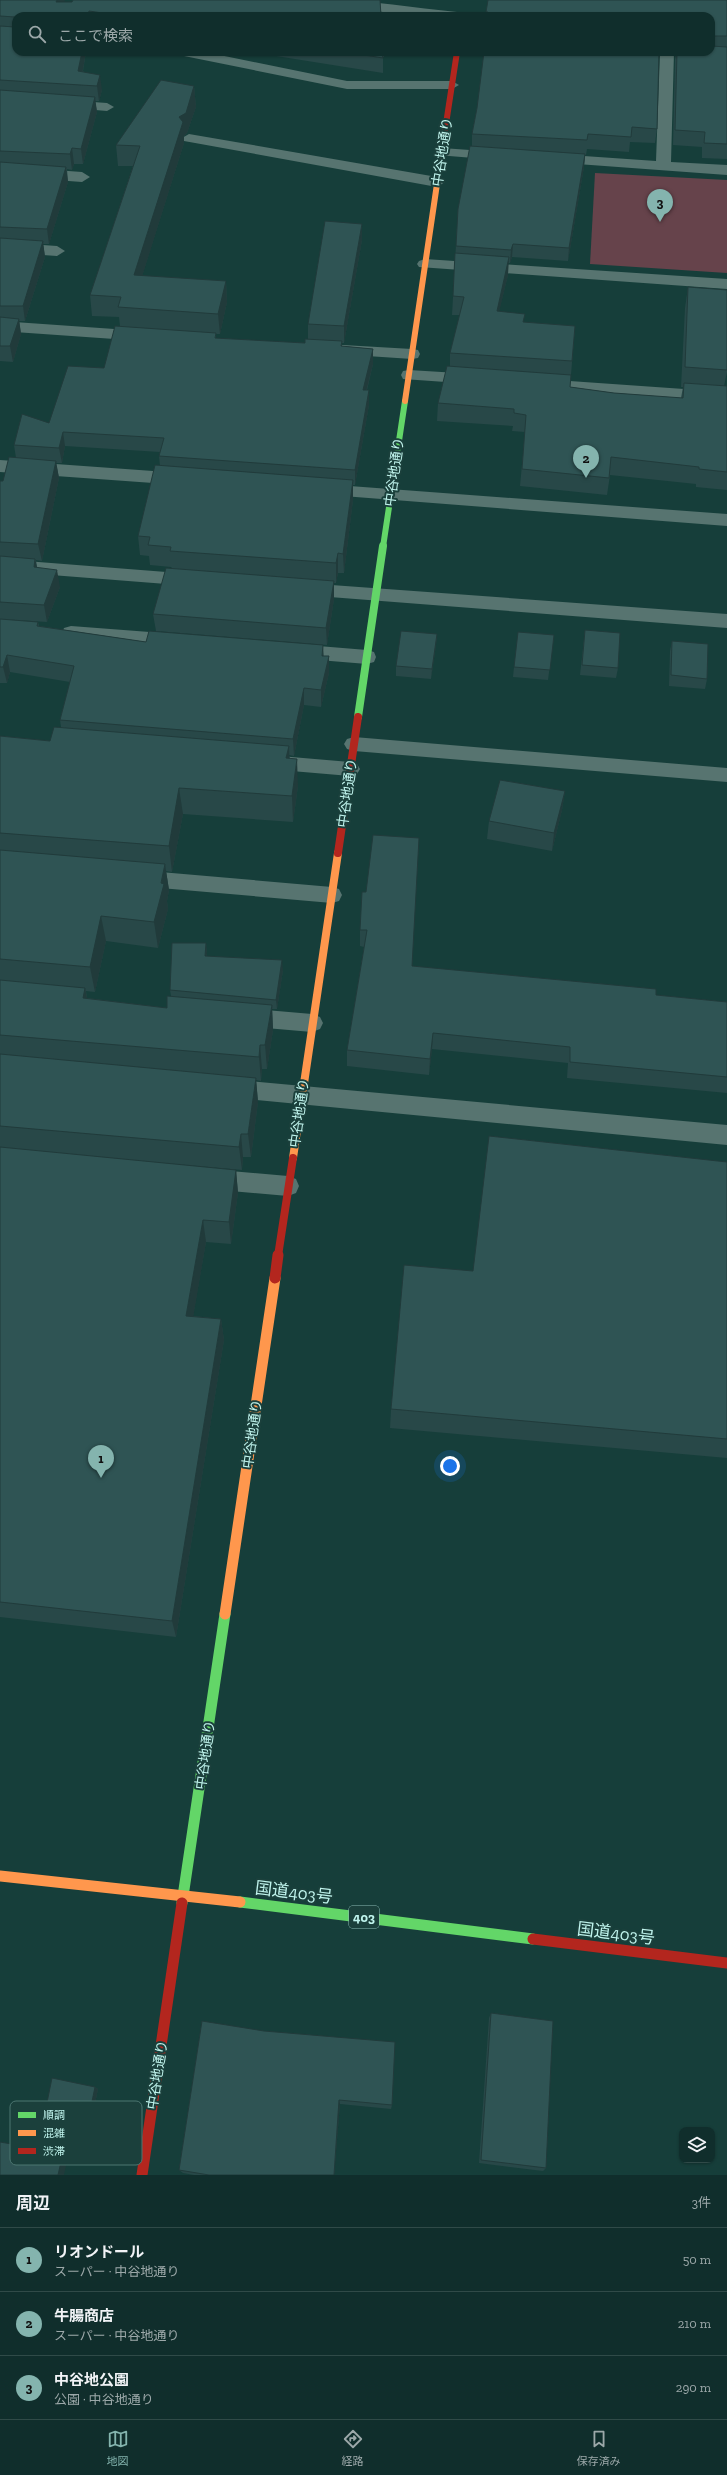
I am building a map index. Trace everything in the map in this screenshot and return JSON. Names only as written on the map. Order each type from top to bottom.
[{"type":"main road","name":"中谷地通り","points":[[142,2175],[456,56]]},
{"type":"main road","name":"国道403号","points":[[0,1876],[184,1895],[727,1964]]},
{"type":"street","points":[[334,0],[408,12],[461,12]]},
{"type":"street","points":[[203,56],[347,85],[452,85]]},
{"type":"street","points":[[663,166],[666,56]]},
{"type":"street","points":[[51,104],[107,107]]},
{"type":"street","points":[[189,138],[437,182]]},
{"type":"street","points":[[442,152],[513,157]]},
{"type":"street","points":[[537,158],[727,170]]},
{"type":"street","points":[[0,171],[82,177]]},
{"type":"street","points":[[0,247],[57,251]]},
{"type":"street","points":[[425,264],[727,284]]},
{"type":"street","points":[[0,326],[158,337]]},
{"type":"street","points":[[325,348],[412,354]]},
{"type":"street","points":[[409,375],[488,380]]},
{"type":"street","points":[[528,383],[727,397]]},
{"type":"street","points":[[0,466],[196,480]]},
{"type":"street","points":[[305,488],[727,520]]},
{"type":"street","points":[[0,565],[212,581]]},
{"type":"street","points":[[290,587],[727,621]]},
{"type":"street","points":[[55,632],[195,643]]},
{"type":"street","points":[[273,649],[367,657]]},
{"type":"street","points":[[354,744],[727,775]]},
{"type":"street","points":[[247,761],[350,769]]},
{"type":"street","points":[[118,877],[332,895]]},
{"type":"street","points":[[226,1015],[312,1023]]},
{"type":"street","points":[[207,1087],[727,1136]]},
{"type":"street","points":[[187,1177],[288,1186]]},
{"type":"shaded area","points":[[595,173],[727,180],[727,273],[590,264]]},
{"type":"building","points":[[0,0],[57,0],[56,2],[72,2],[73,0],[380,0],[381,12],[89,11],[12,12],[12,17],[0,16]]},
{"type":"building","points":[[488,0],[727,0],[727,36],[715,36],[715,12],[486,12]]},
{"type":"building","points":[[0,26],[12,27],[12,56],[81,56],[78,71],[100,75],[97,86],[0,80]]},
{"type":"building","points":[[715,46],[727,47],[727,144],[704,143],[705,132],[675,130],[677,56],[715,56]]},
{"type":"building","points":[[370,56],[383,56],[383,58]]},
{"type":"building","points":[[484,56],[659,56],[657,129],[632,127],[631,137],[588,134],[587,140],[472,134]]},
{"type":"building","points":[[161,80],[194,86],[186,113],[179,117],[183,122],[134,275],[226,281],[218,314],[118,307],[121,297],[90,295],[140,146],[116,145]]},
{"type":"building","points":[[0,90],[95,97],[81,149],[72,148],[70,154],[0,151]]},
{"type":"building","points":[[470,146],[585,154],[569,248],[513,244],[511,250],[456,246],[458,209]]},
{"type":"building","points":[[0,162],[66,167],[47,229],[0,227]]},
{"type":"building","points":[[325,221],[362,224],[344,326],[308,324]]},
{"type":"building","points":[[0,238],[43,241],[23,306],[0,306]]},
{"type":"building","points":[[455,253],[509,257],[497,311],[525,314],[523,322],[575,326],[572,361],[450,353],[464,297],[453,296]]},
{"type":"building","points":[[688,287],[727,290],[727,370],[685,367]]},
{"type":"building","points":[[0,317],[19,319],[10,346],[0,346]]},
{"type":"building","points":[[115,326],[216,333],[215,338],[305,343],[305,339],[342,341],[341,346],[373,349],[363,390],[369,390],[355,470],[159,456],[164,438],[63,432],[59,448],[14,445],[22,414],[49,423],[68,366],[104,368]]},
{"type":"building","points":[[447,366],[571,375],[570,387],[614,393],[683,398],[684,383],[727,386],[727,472],[699,469],[699,467],[611,457],[609,478],[522,469],[526,415],[514,413],[514,409],[438,403]]},
{"type":"building","points":[[9,457],[56,461],[38,544],[0,542],[0,481],[3,481]]},
{"type":"building","points":[[155,465],[353,480],[343,554],[338,553],[336,563],[170,551],[171,547],[148,545],[150,537],[138,536]]},
{"type":"building","points":[[0,556],[35,559],[34,567],[57,570],[44,605],[0,602]]},
{"type":"building","points":[[166,568],[334,581],[326,628],[153,614]]},
{"type":"building","points":[[0,619],[38,622],[37,626],[146,642],[149,631],[323,645],[322,656],[329,656],[321,690],[304,688],[293,739],[60,720],[74,666],[7,655],[3,667],[0,667]]},
{"type":"building","points":[[585,630],[620,633],[618,668],[582,665]]},
{"type":"building","points":[[401,631],[437,634],[432,669],[396,666]]},
{"type":"building","points":[[518,632],[554,635],[550,670],[514,667]]},
{"type":"building","points":[[672,641],[708,644],[707,679],[671,675]]},
{"type":"building","points":[[54,727],[289,746],[286,758],[297,759],[292,796],[179,788],[169,846],[0,833],[0,736],[50,741]]},
{"type":"building","points":[[500,780],[565,791],[554,833],[489,821]]},
{"type":"building","points":[[373,835],[419,838],[412,966],[656,989],[656,995],[727,1002],[727,1077],[570,1062],[570,1047],[433,1033],[430,1059],[347,1050],[367,930],[360,930],[362,892],[366,892]]},
{"type":"building","points":[[0,850],[165,864],[161,883],[164,884],[154,922],[101,916],[90,967],[0,959]]},
{"type":"building","points":[[172,943],[206,943],[205,956],[282,960],[276,1000],[170,990]]},
{"type":"building","points":[[0,980],[85,988],[83,998],[167,1008],[167,996],[272,1005],[265,1045],[260,1045],[259,1057],[0,1035]]},
{"type":"building","points":[[0,1054],[256,1078],[248,1134],[241,1134],[239,1147],[0,1126]]},
{"type":"building","points":[[489,1136],[727,1162],[727,1439],[391,1409],[404,1265],[473,1271]]},
{"type":"building","points":[[0,1147],[236,1170],[229,1222],[203,1220],[186,1316],[221,1319],[172,1621],[0,1602]]},
{"type":"building","points":[[491,2013],[553,2021],[546,2168],[481,2160]]},
{"type":"building","points":[[202,2021],[264,2031],[395,2042],[392,2105],[339,2100],[334,2175],[209,2175],[179,2170]]},
{"type":"building","points":[[52,2078],[95,2087],[92,2101],[47,2101]]},
{"type":"building","points":[[0,2142],[10,2144],[10,2165],[60,2165],[58,2175],[0,2175]]},
{"type":"traffic: fast","points":[[358,717],[405,401]]},
{"type":"traffic: fast","points":[[182,1903],[225,1614]]},
{"type":"traffic: fast","points":[[240,1902],[533,1939]]},
{"type":"traffic: slow","points":[[405,401],[442,150]]},
{"type":"traffic: slow","points":[[293,1158],[338,853]]},
{"type":"traffic: slow","points":[[225,1614],[275,1278]]},
{"type":"traffic: slow","points":[[0,1876],[240,1902]]},
{"type":"traffic: jam","points":[[442,150],[456,56]]},
{"type":"traffic: jam","points":[[338,853],[358,717]]},
{"type":"traffic: jam","points":[[275,1278],[293,1158]]},
{"type":"traffic: jam","points":[[142,2175],[182,1903]]},
{"type":"traffic: jam","points":[[533,1939],[727,1963]]},
{"type":"place","name":"中谷地公園","points":[[660,222]]},
{"type":"place","name":"牛腸商店","points":[[586,478]]},
{"type":"place","name":"リオンドール","points":[[101,1478]]}]
